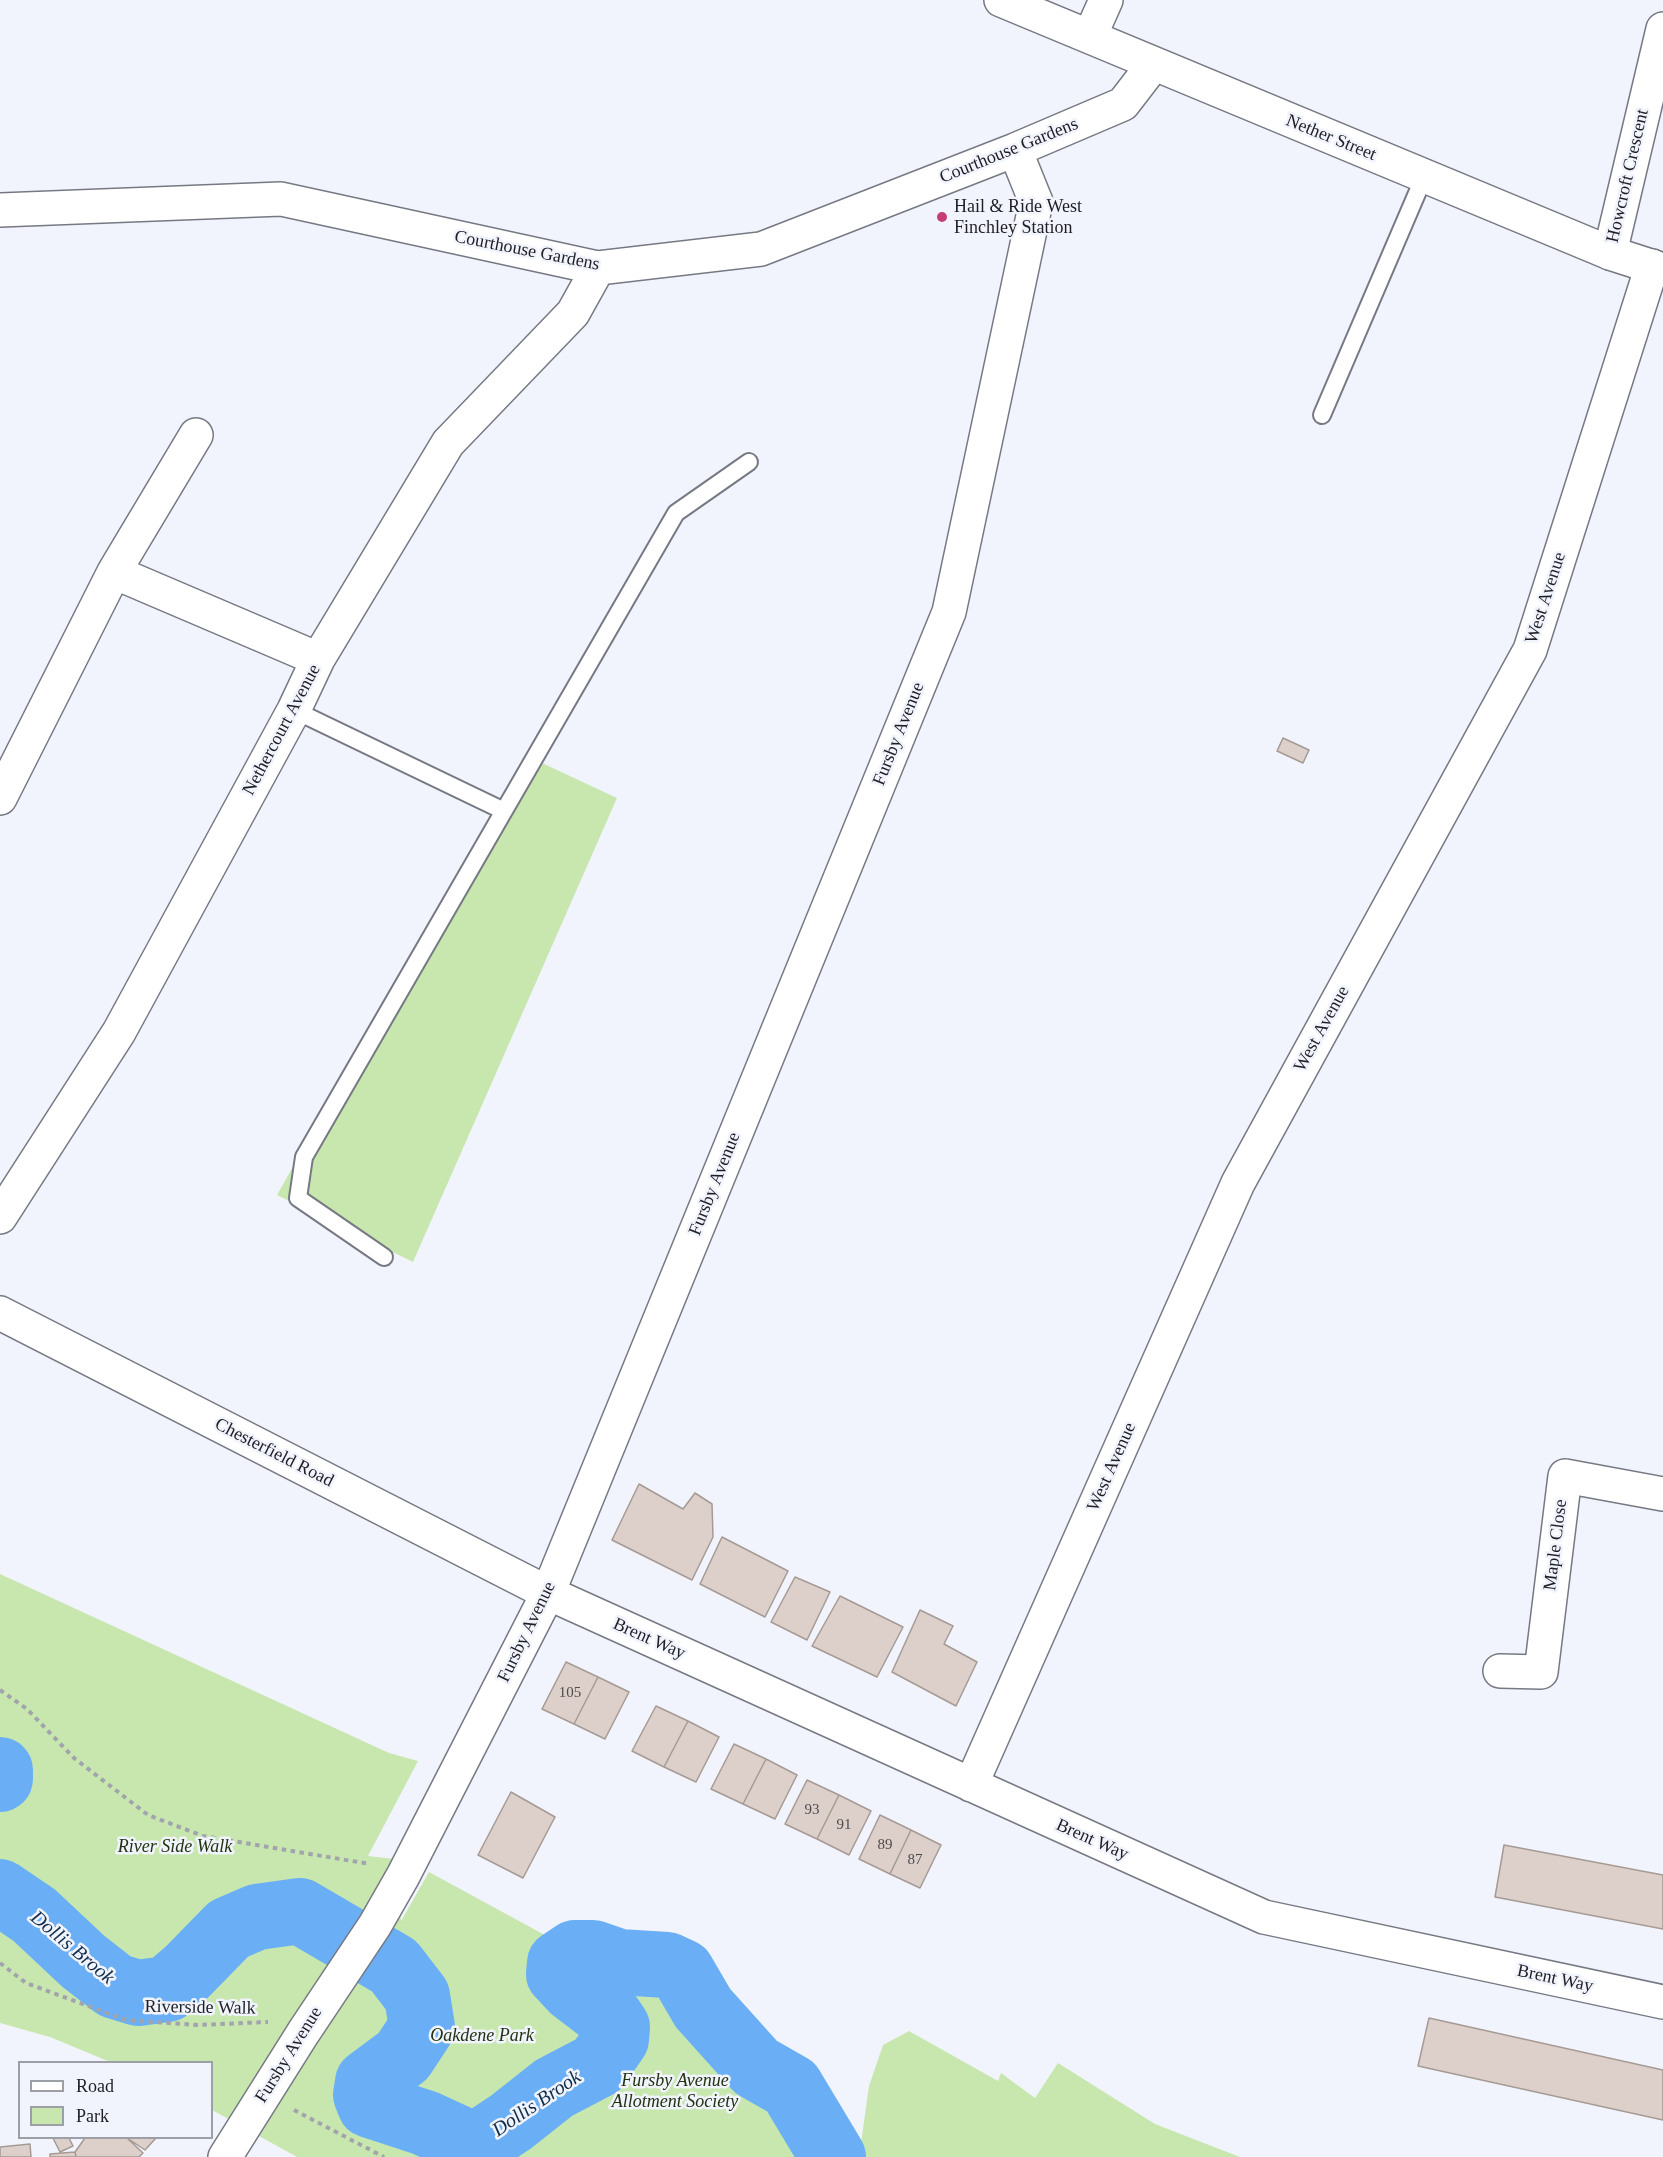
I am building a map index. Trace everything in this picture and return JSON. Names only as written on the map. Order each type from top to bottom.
[{"type":"street","name":"Nether Street","points":[[1000,0],[1610,253],[1657,268]]},
{"type":"street","points":[[1090,36],[1106,0]]},
{"type":"street","name":"Howcroft Crescent","points":[[1610,253],[1663,29]]},
{"type":"street","name":"Courthouse Gardens","points":[[0,210],[280,199],[598,268],[761,249],[1015,150],[1123,105],[1153,65]]},
{"type":"street","name":"Fursby Avenue","points":[[225,2157],[303,2033],[375,1925],[403,1876],[548,1593],[949,612],[1036,202],[1015,150]]},
{"type":"street","name":"Nethercourt Avenue","points":[[0,1217],[119,1032],[294,710],[318,659],[448,443],[573,314],[598,268]]},
{"type":"street","name":"West Avenue","points":[[971,1785],[1238,1183],[1530,650],[1657,268]]},
{"type":"street","points":[[0,798],[114,573],[196,435]]},
{"type":"street","points":[[114,573],[318,659]]},
{"type":"street","name":"Chesterfield Road","points":[[0,1312],[548,1593]]},
{"type":"street","name":"Maple Close","points":[[1500,1671],[1541,1672],[1565,1476],[1663,1494]]},
{"type":"street","name":"Brent Way","points":[[548,1593],[1263,1917],[1663,2002]]},
{"type":"lane","points":[[1322,415],[1424,177]]},
{"type":"lane","points":[[384,1257],[298,1198],[304,1157],[676,513],[749,462]]},
{"type":"lane","points":[[294,710],[504,811]]},
{"type":"path","points":[[0,1690],[27,1709],[74,1758],[148,1815],[202,1836],[364,1862],[403,1876]]},
{"type":"path","name":"Riverside Walk","points":[[0,1963],[26,1983],[126,2020],[198,2025],[274,2022],[303,2033]]},
{"type":"path","points":[[265,2094],[384,2157]]},
{"type":"green space","points":[[525,755],[617,798],[413,1262],[277,1195]]},
{"type":"green space","points":[[0,1574],[389,1753],[418,1761],[368,1856],[395,1859],[401,1921],[429,1872],[565,1946],[589,1937],[621,1950],[628,1947],[670,1948],[678,1951],[685,1958],[707,2001],[762,2049],[758,2059],[798,2078],[818,2120],[836,2146],[850,2151],[861,2143],[869,2086],[883,2045],[909,2031],[998,2081],[1001,2073],[1035,2098],[1058,2063],[1155,2124],[1240,2157],[297,2157],[213,2111],[213,2061],[108,2061],[50,2037],[0,2023]]},
{"type":"building","points":[[1283,738],[1309,750],[1303,763],[1277,751]]},
{"type":"building","points":[[639,1484],[683,1509],[695,1493],[712,1504],[713,1537],[692,1580],[612,1540]]},
{"type":"building","points":[[722,1537],[788,1571],[765,1617],[700,1584]]},
{"type":"building","points":[[795,1577],[830,1592],[807,1640],[771,1622]]},
{"type":"building","points":[[840,1596],[903,1627],[877,1677],[812,1646]]},
{"type":"building","points":[[920,1610],[953,1626],[944,1644],[977,1662],[956,1706],[892,1672]]},
{"type":"building","points":[[566,1662],[598,1677],[574,1724],[542,1709]]},
{"type":"building","points":[[598,1677],[629,1692],[605,1739],[574,1724]]},
{"type":"building","points":[[656,1706],[688,1721],[664,1767],[632,1751]]},
{"type":"building","points":[[688,1721],[719,1737],[696,1782],[664,1767]]},
{"type":"building","points":[[734,1744],[766,1759],[743,1804],[711,1789]]},
{"type":"building","points":[[766,1759],[797,1775],[775,1819],[743,1804]]},
{"type":"building","points":[[807,1780],[839,1795],[817,1839],[785,1824]]},
{"type":"building","points":[[511,1792],[555,1817],[523,1878],[478,1855]]},
{"type":"building","points":[[839,1795],[871,1811],[849,1855],[817,1839]]},
{"type":"building","points":[[880,1815],[911,1830],[890,1874],[859,1859]]},
{"type":"building","points":[[911,1830],[941,1845],[920,1888],[890,1874]]},
{"type":"building","points":[[1504,1845],[1663,1875],[1663,1929],[1495,1897]]},
{"type":"building","points":[[1429,2018],[1663,2070],[1663,2120],[1418,2066]]},
{"type":"building","points":[[54,2139],[70,2139],[73,2146],[60,2152]]},
{"type":"building","points":[[84,2139],[128,2139],[143,2153],[139,2157],[76,2157],[75,2152]]},
{"type":"building","points":[[128,2139],[155,2139],[145,2150]]},
{"type":"building","points":[[30,2144],[31,2157],[0,2157],[0,2147]]},
{"type":"building","points":[[75,2152],[76,2157],[50,2157],[50,2154]]},
{"type":"waterway","name":"Dollis Brook","points":[[0,1770],[0,1779]]},
{"type":"waterway","name":"Dollis Brook","points":[[0,1892],[34,1915],[83,1961],[115,1986],[138,1993],[167,1989],[229,1929],[257,1917],[300,1911],[394,1966],[417,1996],[422,2027],[403,2056],[368,2082],[366,2095],[370,2105],[425,2123],[475,2146],[511,2122],[554,2088],[598,2065],[616,2039],[617,2027],[611,2018],[573,1989],[559,1974],[560,1963],[575,1953],[593,1953],[619,1962],[667,1965],[682,1972],[703,2008],[756,2067],[791,2087],[833,2157]]},
{"type":"place","name":"Hail & Ride West Finchley Station","points":[[942,217]]},
{"type":"park label","name":"River Side Walk","points":[[175,1847]]},
{"type":"park label","name":"Oakdene Park","points":[[482,2036]]},
{"type":"park label","name":"Fursby Avenue Allotment Society","points":[[675,2091]]}]
